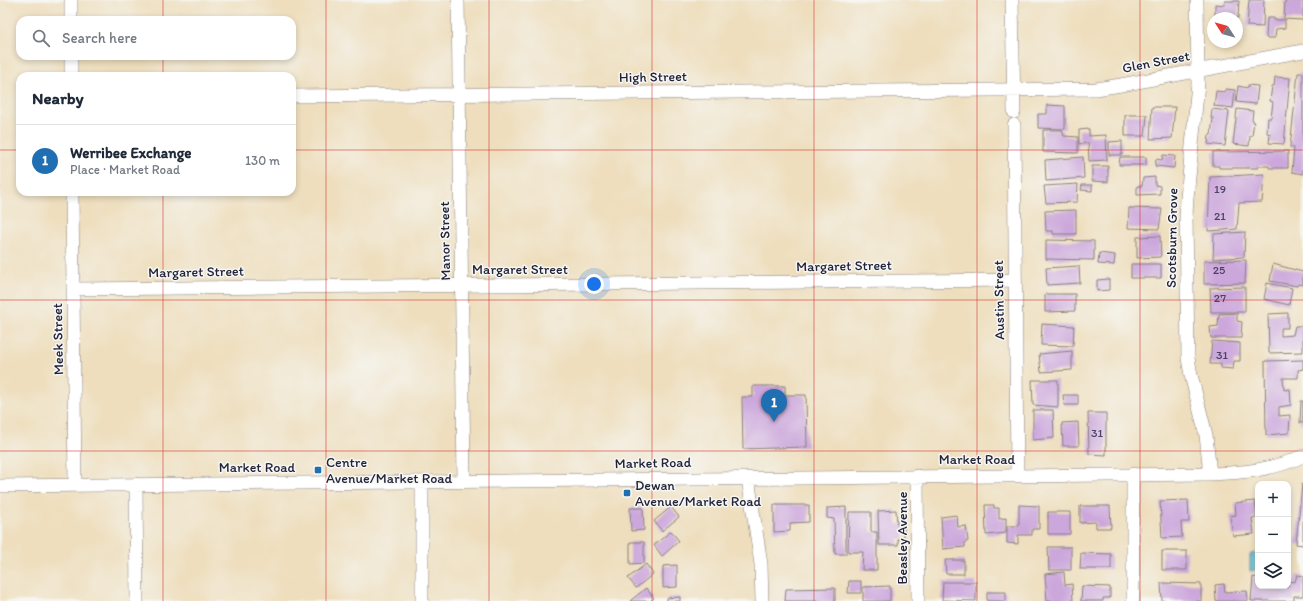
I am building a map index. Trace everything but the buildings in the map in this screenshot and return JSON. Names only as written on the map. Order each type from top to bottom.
[{"type":"street","points":[[71,0],[71,16]]},
{"type":"street","name":"Manor Street","points":[[458,0],[464,481]]},
{"type":"street","name":"Austin Street","points":[[1012,0],[1017,475]]},
{"type":"street","name":"Scotsburn Grove","points":[[1197,0],[1198,82],[1187,198],[1188,358],[1206,435],[1210,474]]},
{"type":"street","name":"Glen Street","points":[[1013,89],[1106,88],[1303,51]]},
{"type":"street","points":[[71,60],[71,72]]},
{"type":"street","name":"High Street","points":[[296,96],[1013,89]]},
{"type":"street","name":"Meek Street","points":[[72,196],[75,485]]},
{"type":"street","name":"Margaret Street","points":[[74,289],[1015,280]]},
{"type":"street","name":"Market Road","points":[[0,486],[1210,474],[1253,471],[1288,463],[1303,456]]},
{"type":"street","points":[[1133,474],[1133,601]]},
{"type":"street","name":"Beasley Avenue","points":[[917,476],[918,601]]},
{"type":"street","points":[[748,478],[761,564],[762,601]]},
{"type":"street","points":[[422,482],[422,601]]},
{"type":"street","points":[[136,484],[137,601]]},
{"type":"water","points":[[1255,553],[1255,570],[1250,571],[1250,555]]},
{"type":"place","name":"Werribee Exchange","points":[[774,422]]},
{"type":"place","name":"Centre Avenue/Market Road","points":[[318,470]]},
{"type":"place","name":"Dewan Avenue/Market Road","points":[[627,493]]}]
